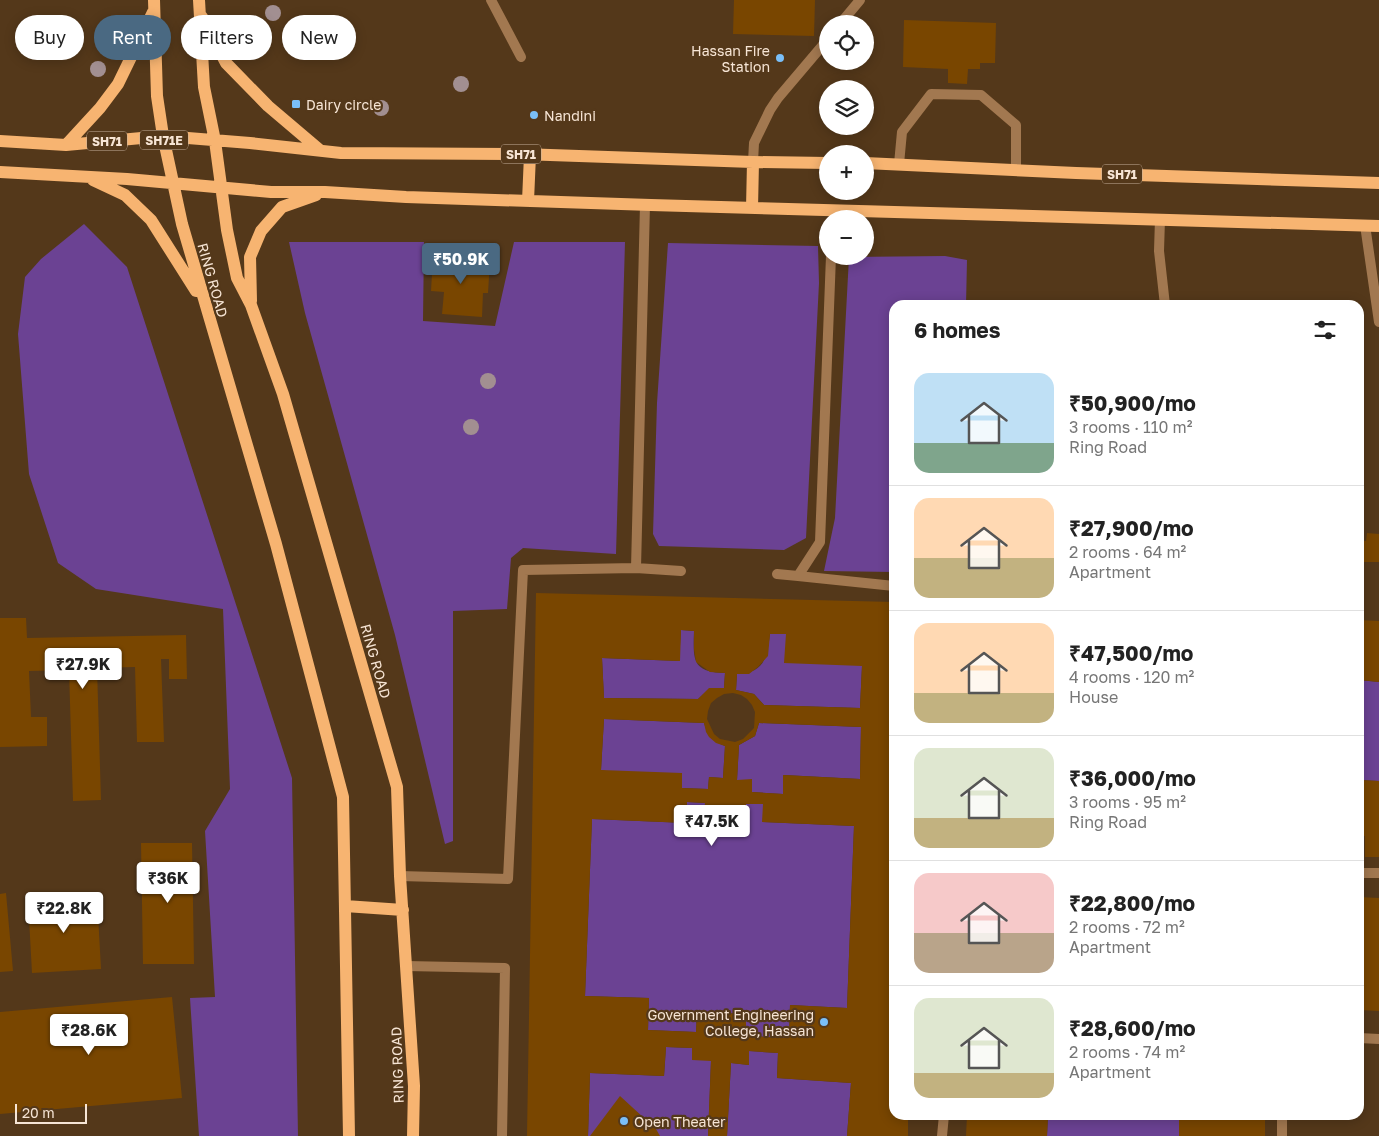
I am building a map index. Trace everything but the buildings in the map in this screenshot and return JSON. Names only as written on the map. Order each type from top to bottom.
[{"type":"main road","name":"SH71E","points":[[154,5],[157,96],[163,136],[174,184]]},
{"type":"main road","points":[[66,145],[100,108],[118,84],[154,5]]},
{"type":"main road","points":[[199,6],[226,63],[268,106],[321,151]]},
{"type":"main road","name":"RING ROAD","points":[[199,6],[204,87],[237,278],[250,305],[283,394],[397,787],[400,876],[414,1086],[413,1136]]},
{"type":"main road","name":"SH71","points":[[0,141],[66,145],[163,136],[342,153],[530,155],[819,163]]},
{"type":"main road","points":[[528,201],[530,155]]},
{"type":"main road","points":[[752,208],[753,162]]},
{"type":"main road","name":"SH71","points":[[874,163],[1379,183]]},
{"type":"main road","points":[[0,172],[86,176],[271,192],[325,192],[406,197],[752,208],[819,213]]},
{"type":"main road","points":[[86,176],[125,195],[151,220],[207,310]]},
{"type":"main road","name":"RING ROAD","points":[[174,184],[182,224],[276,544],[343,797],[349,1136]]},
{"type":"main road","points":[[250,305],[250,256],[261,230],[282,207],[325,192]]},
{"type":"main road","points":[[874,215],[1160,219],[1379,226]]},
{"type":"main road","points":[[345,906],[403,910]]},
{"type":"lane","points":[[491,0],[521,57]]},
{"type":"lane","points":[[848,15],[860,0]]},
{"type":"lane","points":[[753,162],[754,143],[770,110],[819,50]]},
{"type":"lane","points":[[900,164],[902,132],[931,94],[981,95],[1016,125],[1016,170]]},
{"type":"lane","points":[[636,568],[645,205]]},
{"type":"lane","points":[[1160,219],[1159,251],[1164,300]]},
{"type":"lane","points":[[1365,225],[1377,291],[1379,322]]},
{"type":"lane","points":[[798,576],[820,542],[830,265]]},
{"type":"lane","points":[[400,876],[508,879],[523,570],[636,568],[681,571]]},
{"type":"lane","points":[[777,574],[889,585]]},
{"type":"lane","points":[[1364,873],[1379,873]]},
{"type":"lane","points":[[406,966],[505,968],[502,1136]]},
{"type":"lane","points":[[1364,1038],[1379,1039]]},
{"type":"lane","points":[[942,1136],[944,1120]]},
{"type":"lane","points":[[1282,1120],[1282,1136]]},
{"type":"shaded area","points":[[84,224],[127,267],[292,778],[298,1136],[199,1136],[190,998],[215,997],[205,831],[230,789],[223,609],[96,589],[58,563],[29,474],[18,334],[25,277],[41,259]]},
{"type":"shaded area","points":[[289,242],[424,242],[423,321],[495,326],[514,242],[625,242],[616,554],[523,548],[511,558],[507,609],[453,611],[453,841],[445,844],[395,635],[305,313]]},
{"type":"shaded area","points":[[668,243],[818,246],[819,283],[806,538],[784,550],[659,546],[653,534],[657,403]]},
{"type":"shaded area","points":[[945,256],[967,260],[966,300],[889,300],[889,572],[824,571],[835,518],[849,265],[874,265],[874,257]]},
{"type":"shaded area","points":[[681,630],[694,631],[694,650],[697,662],[700,667],[706,670],[725,673],[724,688],[709,689],[698,699],[604,698],[602,658],[679,661]]},
{"type":"shaded area","points":[[770,634],[786,634],[862,666],[860,708],[764,705],[754,694],[736,690],[737,674],[754,671],[763,662],[768,650]]},
{"type":"shaded area","points":[[1364,680],[1379,682],[1379,781],[1364,780]]},
{"type":"shaded area","points":[[604,719],[704,723],[711,737],[725,746],[723,778],[709,777],[708,789],[682,788],[601,770]]},
{"type":"shaded area","points":[[759,723],[861,727],[860,779],[784,775],[783,794],[752,792],[752,780],[737,780],[739,745],[755,736]]},
{"type":"shaded area","points":[[687,802],[705,803],[704,821],[745,823],[746,804],[763,804],[763,822],[854,826],[847,1008],[790,1005],[789,1038],[746,1036],[746,1014],[697,1012],[696,1032],[648,1030],[649,998],[585,996],[592,819],[686,823]]},
{"type":"shaded area","points":[[666,1047],[692,1048],[711,1061],[708,1136],[588,1136],[590,1073],[664,1076]]},
{"type":"shaded area","points":[[749,1051],[778,1053],[777,1078],[851,1083],[847,1136],[727,1136],[731,1063],[749,1065]]},
{"type":"shaded area","points":[[1048,1120],[1179,1120],[1179,1136],[1047,1136]]},
{"type":"place","name":"Hassan Fire Station","points":[[780,58]]},
{"type":"place","name":"Dairy circle","points":[[296,104]]},
{"type":"place","name":"Nandini","points":[[534,115]]},
{"type":"place","name":"Government Engineering College, Hassan","points":[[824,1022]]},
{"type":"place","name":"Open Theater","points":[[624,1121]]}]
